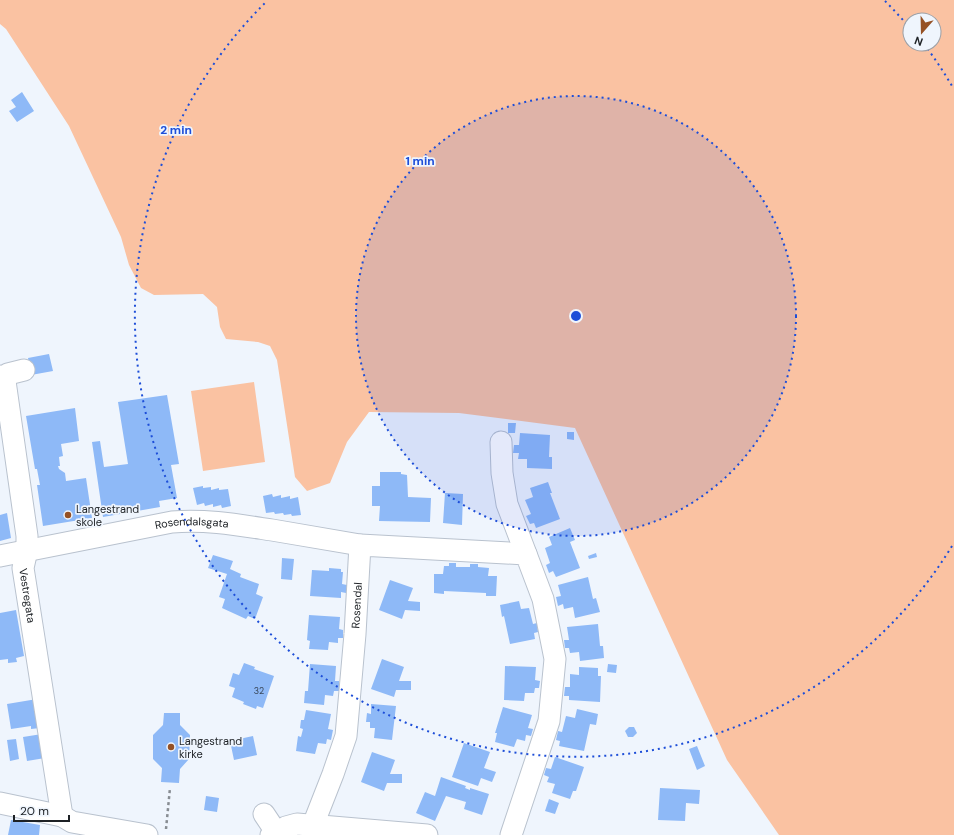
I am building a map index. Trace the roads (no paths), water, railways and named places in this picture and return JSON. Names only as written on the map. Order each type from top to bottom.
[{"type":"street","points":[[1,377],[24,370]]},
{"type":"street","name":"Vestregata","points":[[1,377],[5,381],[27,536],[27,550],[24,568],[69,824]]},
{"type":"street","points":[[501,442],[502,473],[507,504],[543,599],[555,659],[549,721],[512,835]]},
{"type":"street","name":"Rosendalsgata","points":[[0,556],[172,522],[188,521],[250,526],[360,545]]},
{"type":"street","points":[[360,545],[526,554]]},
{"type":"street","name":"Rosendal","points":[[312,825],[334,774],[346,736],[360,545]]},
{"type":"street","points":[[0,802],[69,824],[147,835]]},
{"type":"street","points":[[264,814],[274,833],[286,827],[297,824],[427,835]]},
{"type":"place","name":"Langestrand skole","points":[[68,515]]},
{"type":"place","name":"Langestrand kirke","points":[[171,747]]}]
